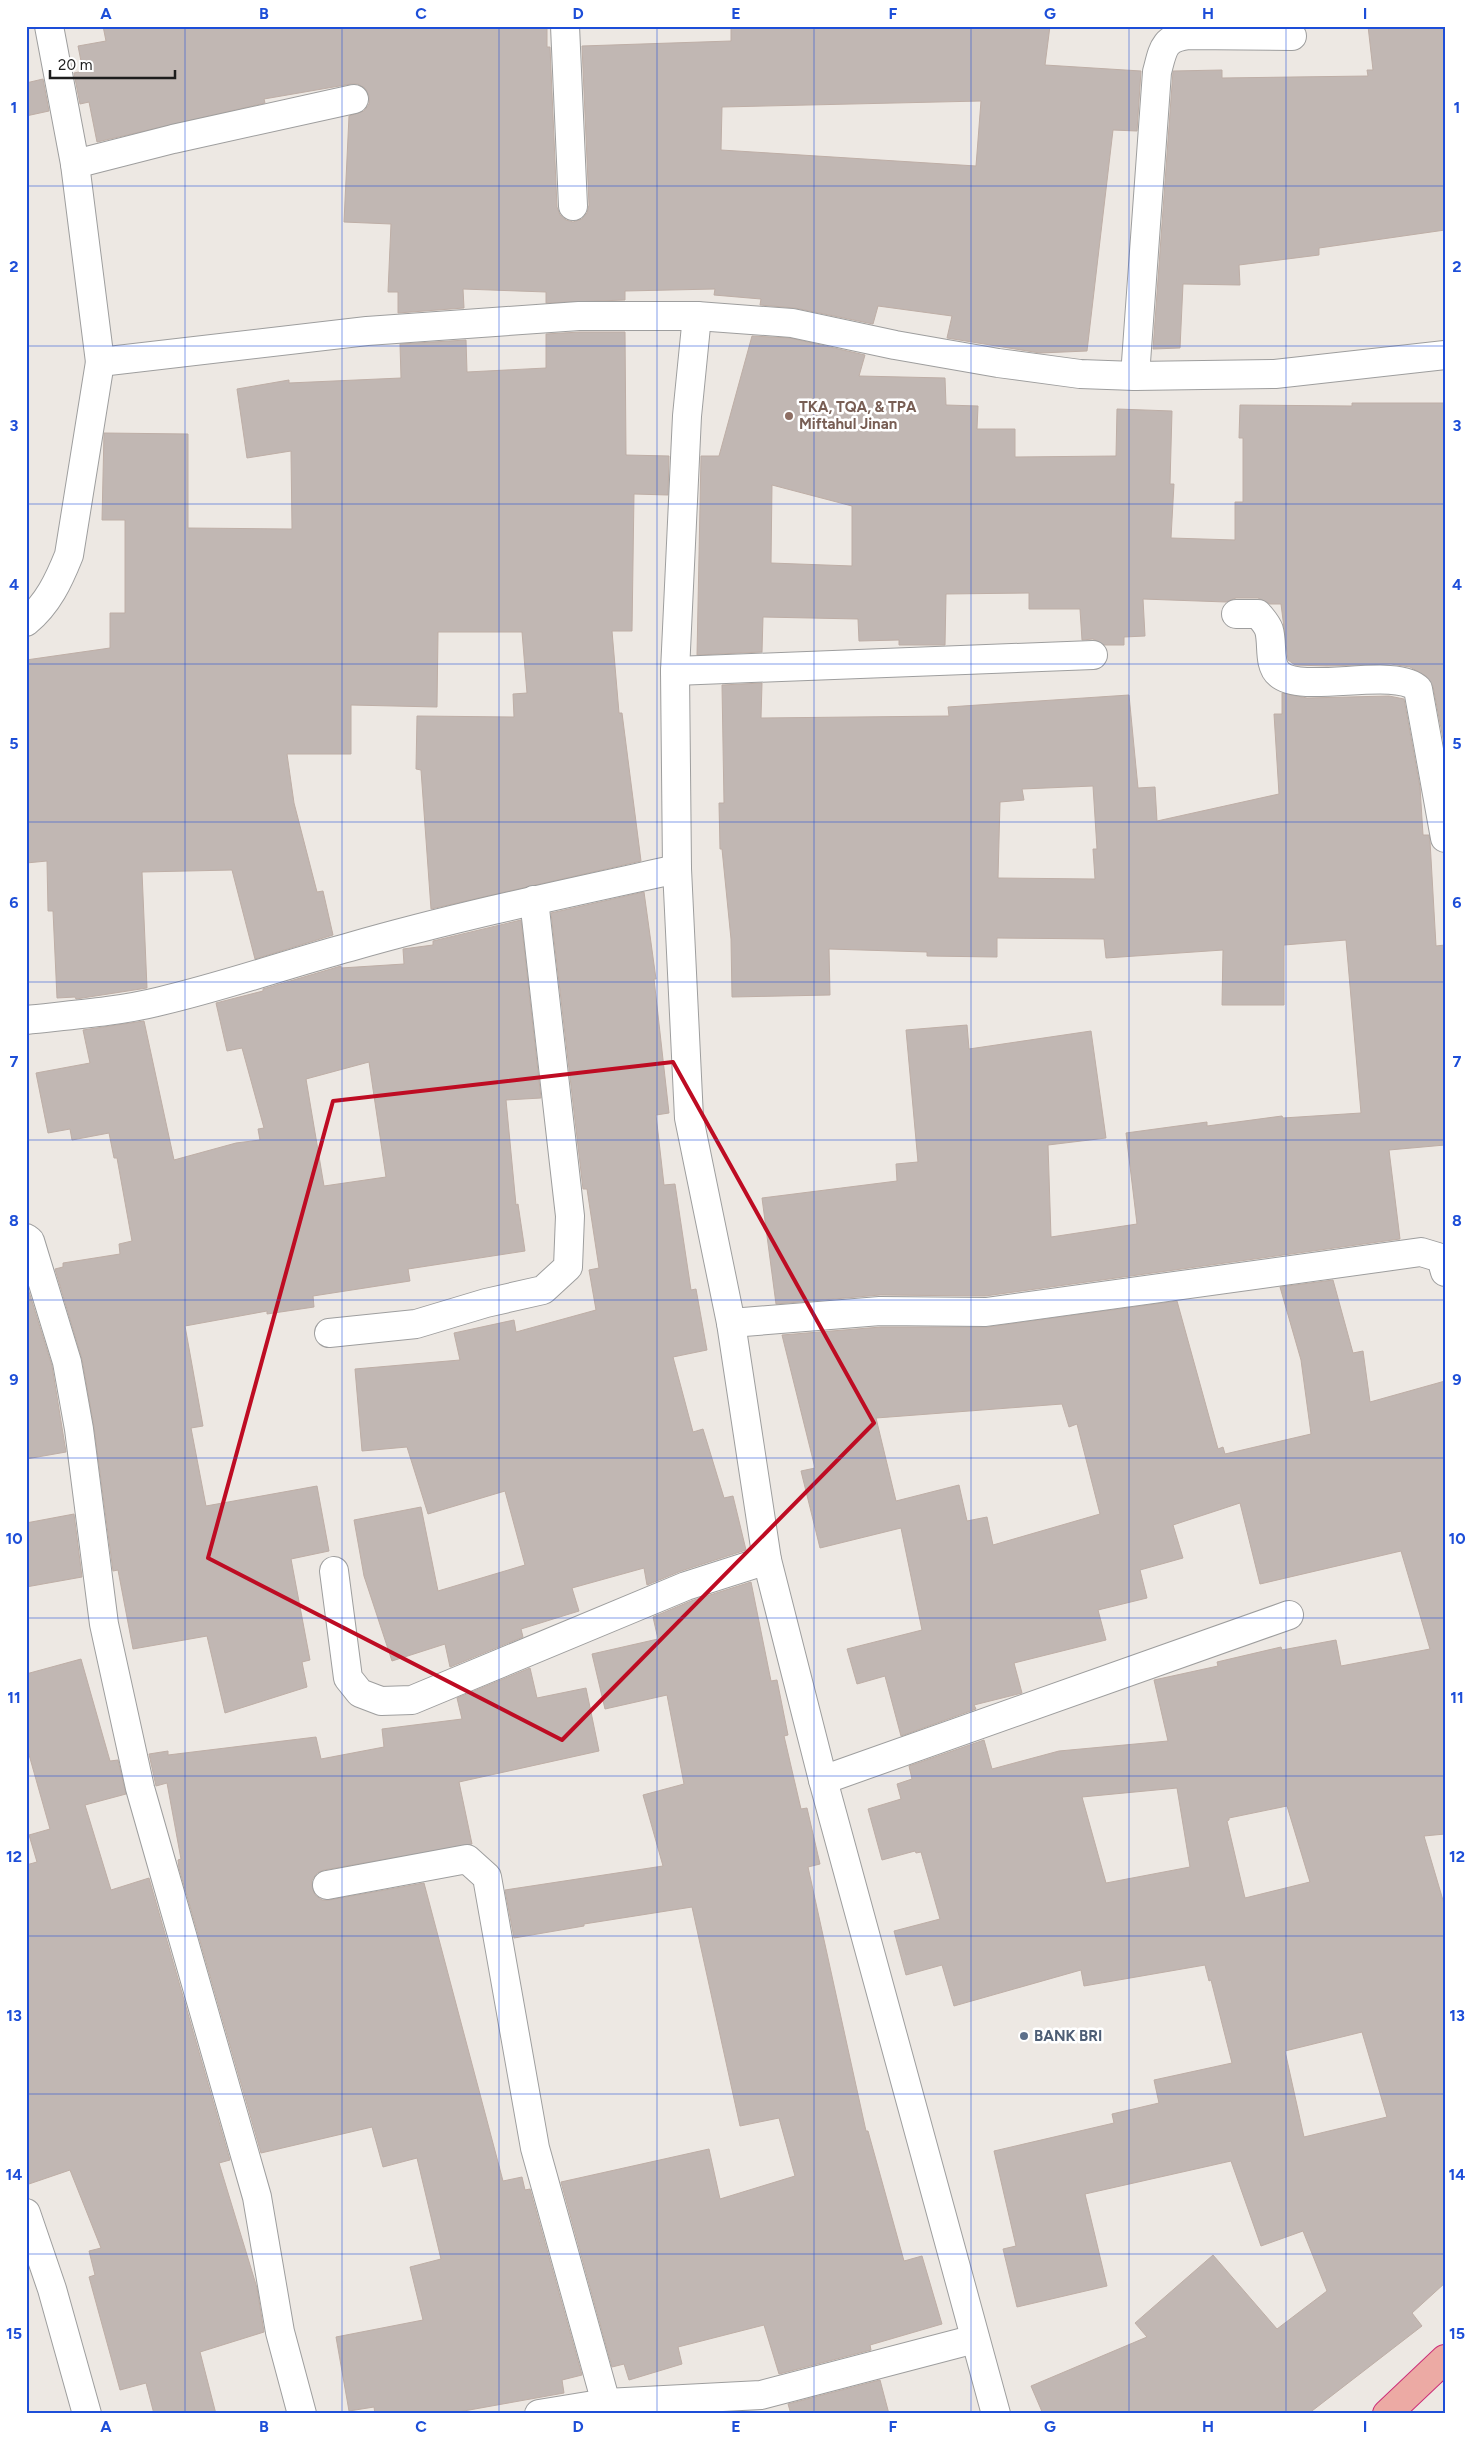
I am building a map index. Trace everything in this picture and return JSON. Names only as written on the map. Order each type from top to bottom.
[{"type":"highway","points":[[1387,2414],[1445,2358]]},
{"type":"street","points":[[26,622],[38,612],[57,584],[69,555],[100,362],[75,164],[49,26]]},
{"type":"street","points":[[565,26],[573,206]]},
{"type":"street","points":[[1135,376],[1157,72],[1164,46],[1177,36],[1188,35],[1292,36]]},
{"type":"street","points":[[75,164],[173,139],[354,99]]},
{"type":"street","points":[[100,362],[376,330],[579,316],[697,316],[792,323],[998,362],[1080,374],[1135,376],[1274,374],[1445,355]]},
{"type":"street","points":[[697,316],[687,416],[675,671],[677,869],[689,1118],[731,1323],[767,1560],[823,1780],[996,2414]]},
{"type":"street","points":[[1236,614],[1258,614],[1268,628],[1274,669],[1281,676],[1302,681],[1396,680],[1412,682],[1418,689],[1445,838]]},
{"type":"street","points":[[675,671],[1093,655]]},
{"type":"street","points":[[26,1020],[107,1011],[160,1002],[236,982],[350,947],[534,900],[677,869]]},
{"type":"street","points":[[329,1334],[416,1324],[486,1303],[543,1290],[568,1266],[570,1216],[534,900]]},
{"type":"street","points":[[26,1238],[30,1241],[67,1362],[79,1429],[104,1624],[140,1788],[257,2197],[280,2332],[302,2414]]},
{"type":"street","points":[[731,1323],[880,1311],[986,1312],[1421,1252],[1441,1258],[1445,1272]]},
{"type":"street","points":[[334,1571],[348,1678],[360,1693],[380,1701],[412,1700],[686,1586],[767,1560]]},
{"type":"street","points":[[823,1780],[1289,1615]]},
{"type":"street","points":[[327,1885],[467,1859],[487,1877],[535,2148],[606,2403]]},
{"type":"street","points":[[26,2213],[52,2289],[87,2414]]},
{"type":"street","points":[[539,2414],[606,2403],[760,2395],[975,2339]]},
{"type":"highlighted area","points":[[673,1062],[874,1423],[562,1740],[208,1558],[333,1101]]},
{"type":"building","points":[[103,26],[547,26],[547,47],[550,47],[557,207],[560,215],[566,220],[573,222],[582,219],[587,213],[589,205],[582,46],[731,41],[731,26],[1050,26],[1045,65],[1141,71],[1137,131],[1113,130],[1087,351],[1040,353],[947,338],[952,316],[878,306],[873,324],[795,308],[760,305],[761,299],[714,295],[715,289],[625,291],[625,300],[546,303],[546,292],[463,289],[464,308],[398,313],[398,292],[388,292],[391,224],[344,222],[349,116],[364,111],[369,104],[369,96],[365,88],[358,84],[351,84],[264,99],[265,103],[97,142],[89,102],[80,104],[74,73],[83,71],[78,46],[106,41]],"holes":[[[981,101],[976,166],[721,150],[722,107]]]},
{"type":"building","points":[[1368,26],[1445,26],[1445,230],[1319,248],[1319,255],[1239,265],[1240,285],[1183,284],[1180,348],[1153,349],[1173,71],[1222,70],[1222,78],[1368,76],[1367,70],[1373,70]]},
{"type":"building","points":[[43,79],[49,111],[26,116],[26,83]]},
{"type":"building","points":[[625,332],[626,455],[669,456],[668,495],[634,494],[632,631],[612,631],[619,713],[622,713],[641,861],[431,909],[421,770],[416,769],[417,716],[514,717],[513,694],[527,693],[522,632],[438,632],[437,707],[351,705],[351,754],[287,754],[294,803],[317,892],[323,891],[333,935],[255,959],[232,870],[142,872],[147,988],[76,999],[75,997],[57,998],[53,911],[48,911],[47,861],[26,863],[26,660],[110,648],[110,613],[125,613],[125,520],[102,520],[104,433],[188,434],[188,528],[292,529],[291,451],[247,458],[237,389],[289,380],[289,383],[401,378],[400,344],[466,340],[467,372],[546,368],[546,334]]},
{"type":"building","points":[[752,336],[790,338],[865,355],[859,376],[945,378],[946,405],[978,406],[977,429],[1015,429],[1015,457],[1116,456],[1117,409],[1172,411],[1170,484],[1174,484],[1171,538],[1235,540],[1235,502],[1243,502],[1243,438],[1239,438],[1240,405],[1352,406],[1352,403],[1445,403],[1445,749],[1433,686],[1426,676],[1410,667],[1391,664],[1295,665],[1288,660],[1281,604],[1270,604],[1258,598],[1236,598],[1226,602],[1143,599],[1145,636],[1124,637],[1124,645],[1104,645],[1093,639],[1082,640],[1080,609],[1029,609],[1029,593],[946,594],[945,645],[899,645],[899,640],[859,641],[858,619],[763,617],[762,652],[697,655],[701,456],[719,456]],"holes":[[[772,485],[852,506],[852,566],[771,563]]]},
{"type":"building","points":[[762,683],[761,718],[949,716],[948,707],[1129,695],[1138,788],[1155,787],[1157,821],[1279,794],[1274,714],[1282,714],[1282,693],[1307,698],[1389,696],[1404,699],[1420,787],[1423,835],[1429,835],[1430,841],[1436,946],[1445,945],[1445,1145],[1389,1150],[1400,1239],[985,1296],[880,1295],[776,1304],[762,1198],[897,1181],[896,1164],[918,1162],[906,1030],[967,1025],[969,1049],[1091,1031],[1106,1138],[1048,1145],[1051,1237],[1137,1224],[1126,1133],[1207,1122],[1207,1126],[1282,1116],[1283,1118],[1361,1113],[1346,940],[1284,945],[1284,1005],[1222,1005],[1223,950],[1106,958],[1104,939],[997,938],[997,957],[927,956],[927,952],[829,949],[830,995],[732,997],[731,939],[722,849],[720,849],[719,803],[724,803],[722,685]],"holes":[[[1093,786],[1097,849],[1093,849],[1095,879],[998,878],[1000,802],[1024,800],[1022,789]]]},
{"type":"building","points":[[644,892],[656,979],[654,979],[669,1113],[656,1115],[664,1185],[675,1184],[691,1290],[696,1289],[707,1350],[673,1357],[693,1432],[703,1429],[724,1498],[733,1496],[746,1550],[681,1571],[647,1585],[644,1568],[572,1588],[579,1611],[521,1629],[523,1637],[450,1667],[445,1644],[392,1661],[364,1576],[354,1520],[421,1507],[438,1591],[525,1565],[505,1491],[428,1514],[407,1447],[362,1451],[355,1369],[460,1360],[454,1333],[514,1320],[516,1332],[596,1310],[589,1270],[599,1268],[587,1189],[583,1189],[551,913]]},
{"type":"building","points":[[521,920],[541,1098],[506,1100],[516,1205],[518,1204],[525,1251],[408,1269],[410,1281],[313,1296],[314,1307],[267,1314],[267,1311],[185,1326],[203,1426],[191,1428],[206,1506],[317,1486],[329,1551],[291,1559],[310,1660],[302,1662],[307,1687],[225,1713],[207,1636],[133,1649],[118,1570],[113,1571],[94,1427],[82,1359],[55,1269],[63,1267],[63,1263],[120,1254],[119,1244],[132,1241],[117,1158],[114,1158],[109,1133],[72,1140],[70,1129],[48,1133],[36,1073],[90,1063],[83,1030],[144,1021],[174,1160],[236,1143],[260,1140],[258,1129],[264,1128],[242,1048],[227,1051],[216,1003],[263,991],[263,989],[341,966],[341,968],[404,964],[403,949],[433,945],[433,941]],"holes":[[[369,1062],[386,1177],[324,1186],[306,1079]]]},
{"type":"building","points":[[1333,1280],[1353,1353],[1363,1351],[1370,1402],[1445,1381],[1445,1834],[1424,1836],[1445,1907],[1445,2283],[1412,2313],[1422,2326],[1308,2414],[1043,2414],[1031,2386],[1147,2337],[1135,2323],[1213,2255],[1277,2329],[1327,2291],[1303,2231],[1261,2246],[1231,2161],[1085,2194],[1107,2286],[1017,2307],[1003,2249],[1016,2246],[994,2151],[1114,2123],[1112,2114],[1159,2103],[1154,2080],[1232,2063],[1211,1980],[1209,1981],[1205,1965],[1084,1986],[1081,1970],[954,2006],[942,1965],[906,1975],[894,1931],[940,1919],[921,1852],[916,1853],[915,1851],[882,1860],[868,1809],[901,1799],[897,1784],[912,1779],[909,1766],[984,1740],[992,1769],[1059,1751],[1168,1741],[1154,1680],[1218,1666],[1217,1662],[1281,1647],[1282,1650],[1336,1640],[1341,1666],[1430,1649],[1401,1551],[1260,1584],[1240,1503],[1173,1525],[1183,1558],[1140,1570],[1147,1598],[1098,1610],[1106,1640],[1014,1663],[1022,1693],[974,1705],[976,1709],[901,1736],[885,1676],[857,1684],[847,1649],[922,1630],[901,1528],[820,1548],[801,1471],[815,1468],[782,1335],[881,1327],[988,1327],[1177,1301],[1218,1449],[1223,1447],[1225,1454],[1311,1434],[1301,1360],[1280,1287]],"holes":[[[1062,1404],[1069,1427],[1077,1424],[1100,1514],[993,1545],[987,1517],[967,1521],[959,1485],[896,1501],[876,1418]],[[1177,1788],[1190,1867],[1106,1883],[1082,1797]],[[1287,1806],[1310,1882],[1245,1898],[1227,1821],[1229,1818]],[[1362,2032],[1387,2117],[1304,2137],[1285,2051]]]},
{"type":"building","points":[[26,1282],[52,1366],[66,1452],[26,1459]]},
{"type":"building","points":[[74,1514],[82,1577],[26,1587],[26,1523]]},
{"type":"building","points":[[751,1582],[771,1681],[777,1680],[788,1735],[784,1736],[801,1809],[807,1808],[820,1864],[808,1867],[866,2131],[868,2131],[904,2261],[922,2256],[942,2324],[870,2345],[871,2350],[779,2374],[764,2325],[678,2347],[682,2364],[629,2380],[624,2364],[612,2367],[561,2182],[709,2149],[720,2199],[795,2176],[779,2118],[740,2126],[692,1907],[584,1924],[584,1926],[514,1938],[505,1890],[663,1866],[643,1795],[684,1784],[667,1695],[605,1709],[592,1654],[658,1639],[653,1617],[691,1601]]},
{"type":"building","points":[[81,1659],[110,1761],[118,1760],[126,1794],[85,1805],[111,1890],[149,1878],[230,2160],[219,2163],[257,2288],[264,2332],[200,2352],[216,2414],[154,2414],[146,2383],[120,2390],[89,2277],[95,2275],[89,2251],[101,2248],[70,2170],[26,2185],[26,1865],[37,1862],[29,1835],[50,1829],[26,1744],[26,1674]]},
{"type":"building","points":[[530,1668],[537,1698],[586,1688],[599,1751],[459,1782],[472,1844],[324,1870],[317,1873],[312,1880],[312,1887],[315,1895],[322,1900],[329,1900],[424,1883],[503,2181],[522,2177],[525,2190],[530,2189],[582,2375],[562,2380],[564,2393],[447,2414],[375,2414],[374,2407],[349,2411],[336,2337],[423,2320],[410,2267],[441,2259],[417,2158],[383,2167],[372,2127],[261,2153],[179,1868],[178,1860],[181,1859],[167,1783],[156,1786],[149,1754],[168,1751],[168,1755],[316,1737],[321,1759],[384,1747],[382,1729],[462,1719],[457,1698]]},
{"type":"building","points":[[880,2380],[889,2414],[791,2414],[788,2404]]},
{"type":"place","name":"TKA, TQA, & TPA Miftahul Jinan","points":[[789,416]]},
{"type":"place","name":"BANK BRI","points":[[1024,2036]]}]
